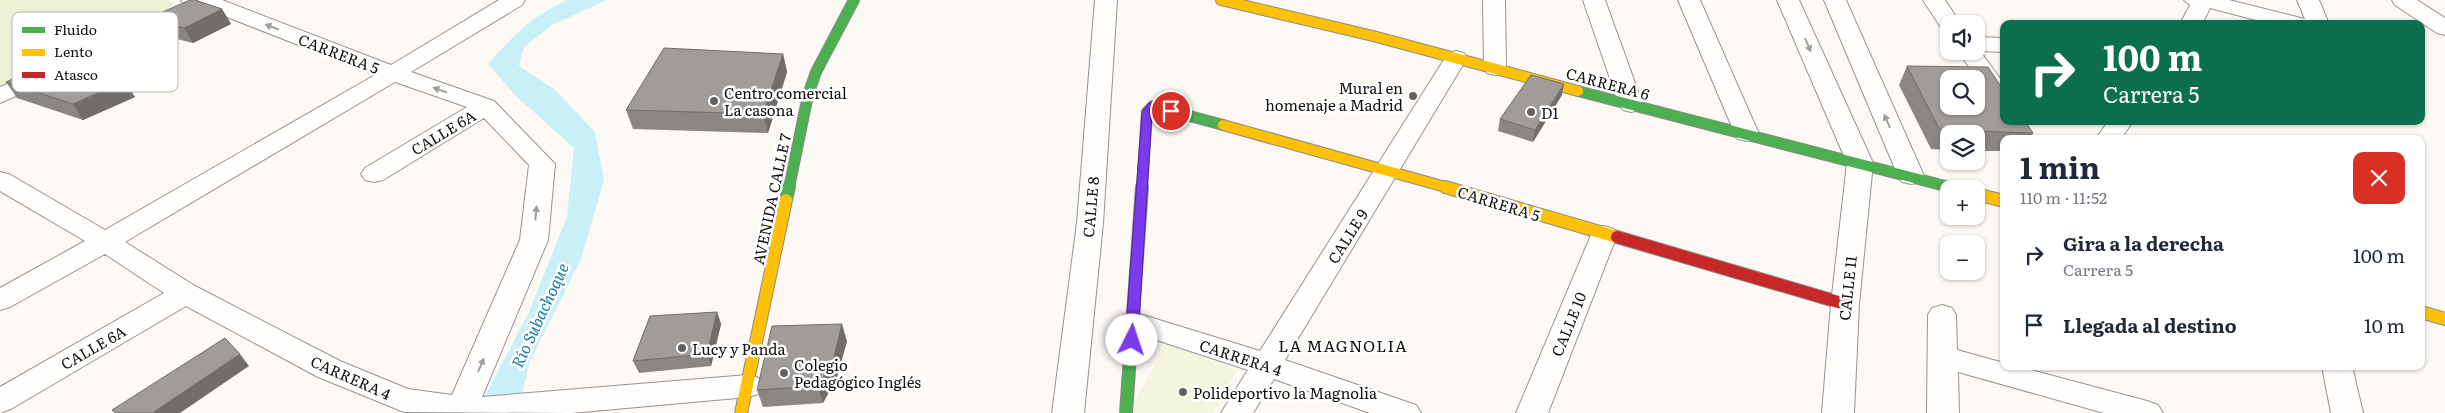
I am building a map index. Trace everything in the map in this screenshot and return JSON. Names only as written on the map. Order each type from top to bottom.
[{"type":"street","points":[[0,300],[106,242],[394,74],[514,0]]},
{"type":"street","name":"AVENIDA CALLE 7","points":[[745,399],[808,95],[816,72],[854,0]]},
{"type":"street","name":"CALLE 8","points":[[1068,413],[1090,223],[1106,0]]},
{"type":"street","name":"CARRERA 6","points":[[1221,0],[1373,36],[1631,106],[1940,184]]},
{"type":"street","points":[[1494,0],[1495,68]]},
{"type":"street","points":[[1594,0],[1631,106]]},
{"type":"street","points":[[1689,0],[1747,134]]},
{"type":"street","points":[[1788,0],[1860,163]]},
{"type":"street","points":[[1835,0],[1912,176]]},
{"type":"street","points":[[1934,0],[1944,15]]},
{"type":"street","points":[[2195,0],[2204,0],[2282,20]]},
{"type":"street","points":[[2193,20],[2204,0]]},
{"type":"street","points":[[2308,0],[2316,20]]},
{"type":"street","points":[[2403,0],[2445,28]]},
{"type":"street","name":"CARRERA 5","points":[[198,4],[486,106]]},
{"type":"street","points":[[1985,44],[2000,45]]},
{"type":"street","name":"CALLE 9","points":[[1237,413],[1456,58]]},
{"type":"street","points":[[1975,60],[2000,95]]},
{"type":"street","points":[[0,96],[12,90]]},
{"type":"street","points":[[466,409],[479,371],[534,240],[542,164],[486,106]]},
{"type":"street","name":"CALLE 6A","points":[[374,174],[486,106]]},
{"type":"street","name":"CARRERA 5","points":[[1133,322],[1147,112],[1153,106],[1388,170],[1604,235],[1845,304]]},
{"type":"street","name":"CALLE 11","points":[[1838,413],[1845,304],[1860,163]]},
{"type":"street","name":"CARRERA 4","points":[[0,180],[106,242],[186,293],[396,407],[466,409],[533,404],[745,399]]},
{"type":"street","points":[[1985,196],[2000,200]]},
{"type":"street","name":"CALLE 10","points":[[1532,413],[1604,235]]},
{"type":"street","name":"CALLE 6A","points":[[0,401],[186,293]]},
{"type":"street","points":[[2425,313],[2445,319]]},
{"type":"street","points":[[1942,315],[1942,413]]},
{"type":"street","points":[[1126,413],[1133,322]]},
{"type":"street","name":"CARRERA 4","points":[[1133,322],[1268,365],[1405,413]]},
{"type":"street","points":[[1941,357],[2147,413]]},
{"type":"street","points":[[2338,370],[2347,413]]},
{"type":"green space","points":[[0,0],[165,0],[182,6],[169,12],[12,12],[12,85],[0,91]]},
{"type":"green space","name":"Polideportivo la Magnolia","points":[[1166,344],[1237,370],[1213,413],[1129,413]]},
{"type":"water","name":"Río Subachoque","points":[[567,0],[607,0],[552,25],[524,47],[519,66],[554,89],[595,132],[604,180],[581,259],[530,361],[517,413],[476,413],[529,312],[567,217],[574,148],[516,96],[488,64],[524,27],[554,6]]},
{"type":"building","points":[[190,0],[222,9],[184,28],[178,27],[178,12],[163,12]]},
{"type":"building","name":"Centro comercial La casona","points":[[664,48],[783,54],[763,114],[626,110]]},
{"type":"building","points":[[1907,66],[1988,67],[2000,85],[2000,125],[2028,125],[2033,133],[1985,131],[1985,125],[1940,125],[1940,130]]},
{"type":"building","name":"D1","points":[[1531,75],[1564,84],[1535,130],[1500,119]]},
{"type":"building","points":[[36,92],[100,92],[73,104]]},
{"type":"building","name":"Lucy y Panda","points":[[717,312],[707,354],[633,361],[650,316]]},
{"type":"building","points":[[842,324],[833,361],[818,386],[757,390],[772,326]]},
{"type":"building","points":[[225,338],[240,354],[152,413],[116,413],[112,410]]},
{"type":"traffic: fast","points":[[786,200],[808,95],[816,72],[854,0]]},
{"type":"traffic: fast","points":[[1578,91],[1940,184]]},
{"type":"traffic: fast","points":[[1126,413],[1147,112],[1153,106],[1223,125]]},
{"type":"traffic: slow","points":[[1221,0],[1373,36],[1578,91]]},
{"type":"traffic: slow","points":[[1223,125],[1388,170],[1617,237]]},
{"type":"traffic: slow","points":[[1985,196],[2000,200]]},
{"type":"traffic: slow","points":[[741,413],[786,200]]},
{"type":"traffic: slow","points":[[2425,313],[2445,319]]},
{"type":"traffic: jam","points":[[1617,237],[1845,304]]},
{"type":"place","name":"Mural en homenaje a Madrid","points":[[1413,96]]},
{"type":"place","name":"Centro comercial La casona","points":[[714,101]]},
{"type":"place","name":"D1","points":[[1531,112]]},
{"type":"place","name":"Lucy y Panda","points":[[682,348]]},
{"type":"place","name":"Colegio Pedagógico Inglés","points":[[784,373]]},
{"type":"place","name":"Polideportivo la Magnolia","points":[[1183,392]]},
{"type":"district","name":"LA MAGNOLIA","points":[[1343,345]]},
{"type":"route","points":[[1132,340],[1147,112],[1153,106],[1171,111]]}]
